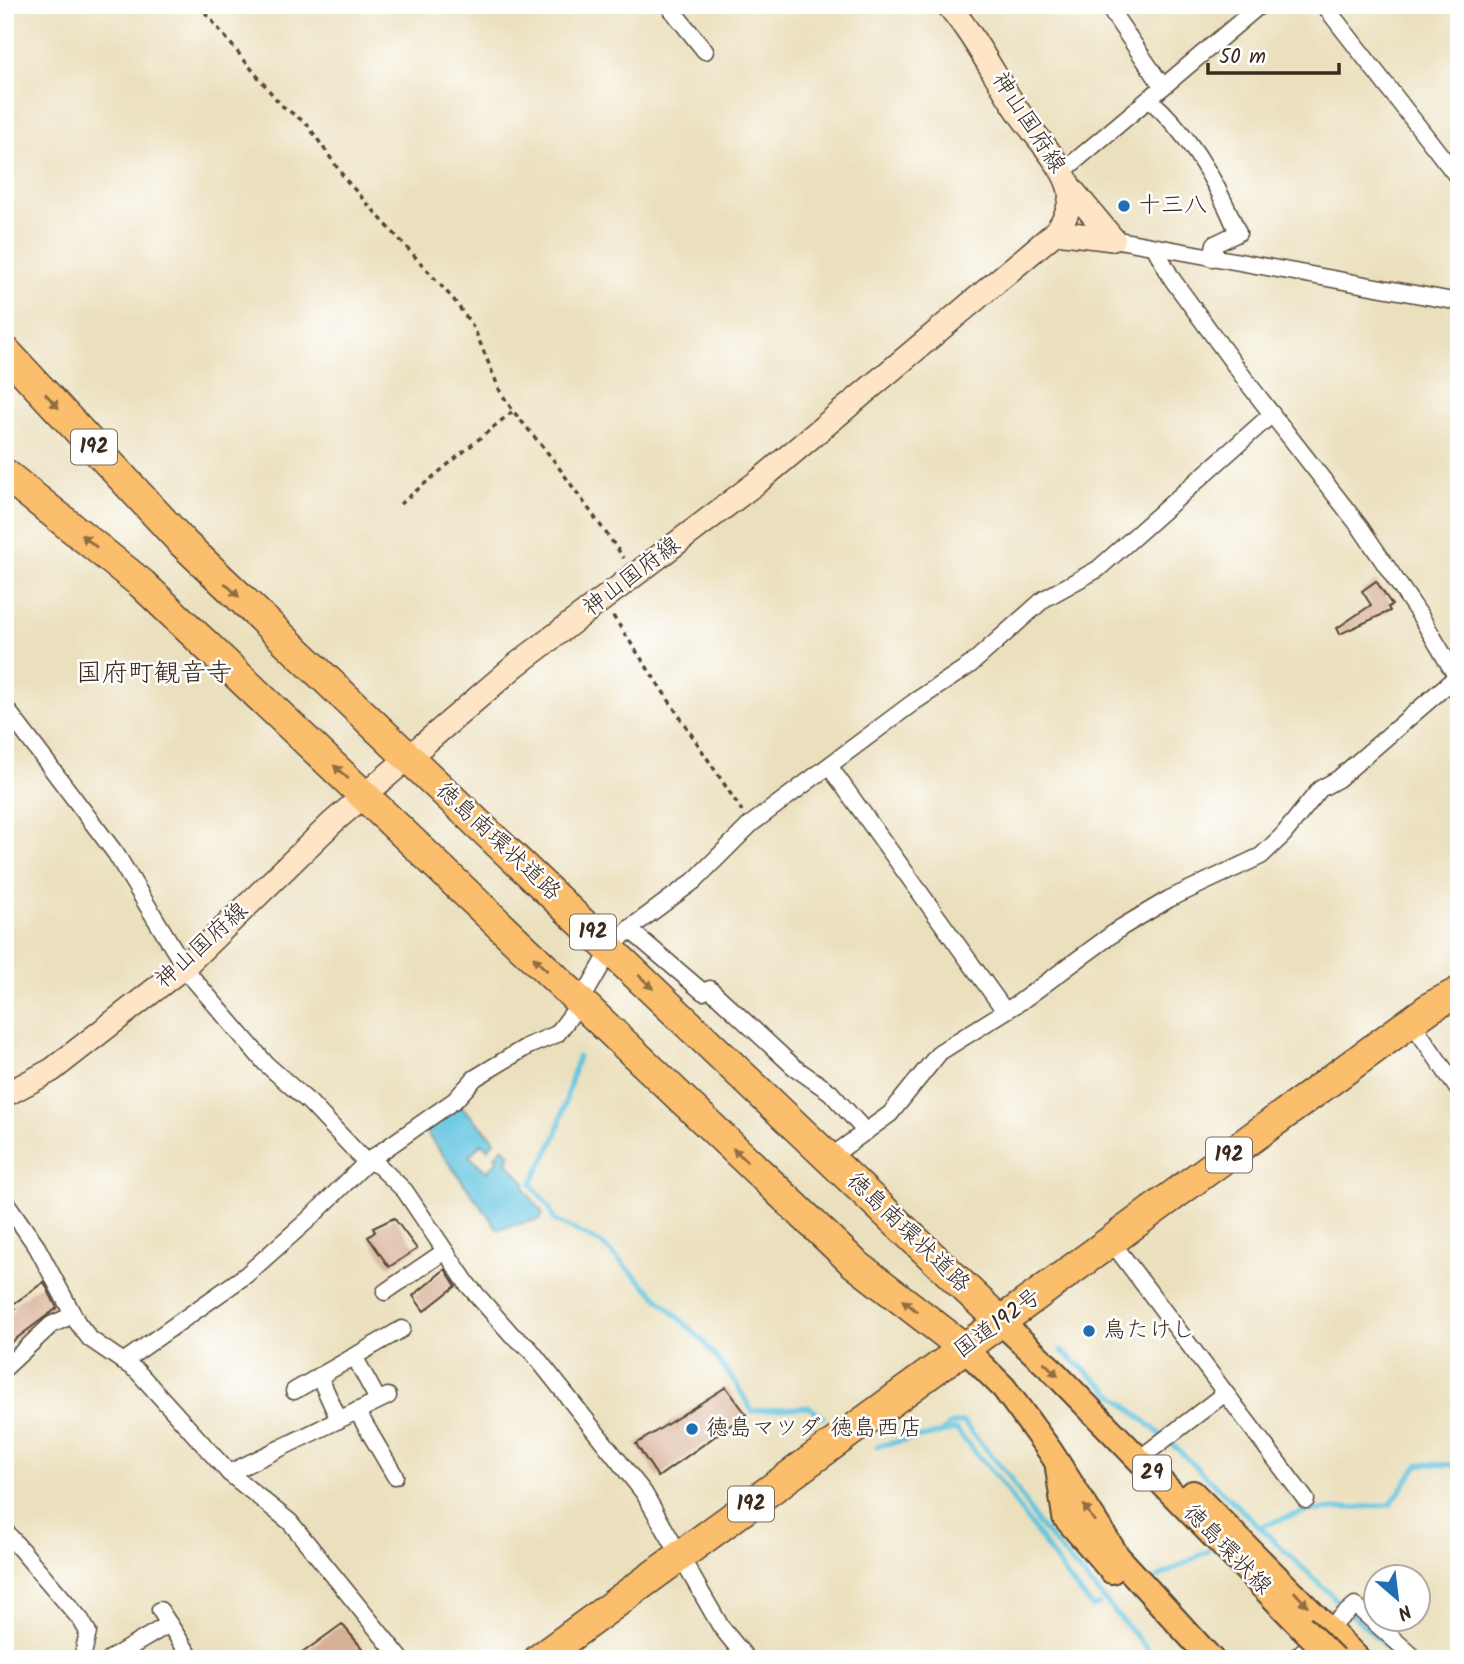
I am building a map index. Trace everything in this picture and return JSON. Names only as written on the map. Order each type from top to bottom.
[{"type":"highway","name":"徳島南環状道路","points":[[5,351],[183,543],[408,758],[620,939],[829,1158],[1001,1322]]},
{"type":"highway","name":"192","points":[[5,474],[142,584],[854,1263],[964,1348]]},
{"type":"highway","name":"国道192号","points":[[539,1659],[1411,1021],[1459,992]]},
{"type":"main road","name":"神山国府線","points":[[5,1095],[52,1070],[185,966],[365,794],[516,664],[760,480],[1056,232],[1068,209],[1065,179],[1017,110],[968,29],[948,5]]},
{"type":"main road","points":[[1065,179],[1113,239]]},
{"type":"main road","points":[[1056,232],[1113,239]]},
{"type":"main road","name":"徳島環状線","points":[[1001,1322],[1334,1659]]},
{"type":"main road","points":[[964,1348],[1004,1388],[1058,1463],[1117,1556],[1211,1659]]},
{"type":"main road","points":[[1139,1459],[1176,1478],[1341,1616],[1358,1659]]},
{"type":"main road","points":[[1058,1463],[1065,1517],[1189,1659]]},
{"type":"street","points":[[667,5],[705,51]]},
{"type":"street","points":[[1107,5],[1163,87]]},
{"type":"street","points":[[1065,179],[1149,99],[1260,5]]},
{"type":"street","points":[[1324,5],[1459,179]]},
{"type":"street","points":[[1149,99],[1162,110],[1219,187],[1238,233],[1215,244],[1212,258]]},
{"type":"street","points":[[1113,239],[1459,302]]},
{"type":"street","points":[[829,1158],[890,1114],[940,1052],[1169,899],[1261,856],[1283,835],[1320,789],[1338,779],[1457,680],[1421,617],[1360,527],[1172,279],[1155,248]]},
{"type":"street","points":[[123,1362],[246,1275],[308,1220],[368,1161],[455,1100],[475,1078],[528,1046],[557,1034],[620,939],[694,881],[751,824],[914,702],[970,665],[1044,599],[1098,569],[1272,414]]},
{"type":"street","points":[[5,707],[116,854],[185,966],[266,1064],[368,1161],[379,1166],[405,1191],[468,1285],[512,1335],[530,1348],[644,1493],[721,1627],[747,1659]]},
{"type":"street","points":[[829,766],[1005,1011]]},
{"type":"street","points":[[620,939],[702,992],[710,989],[794,1067],[830,1092],[866,1132]]},
{"type":"street","points":[[1411,1021],[1459,1091]]},
{"type":"street","points":[[5,1201],[37,1247],[90,1339],[137,1371],[229,1473],[290,1522],[401,1659]]},
{"type":"street","points":[[1111,1241],[1306,1500]]},
{"type":"street","points":[[385,1292],[445,1251]]},
{"type":"street","points":[[5,1368],[51,1325],[74,1315]]},
{"type":"street","points":[[294,1391],[402,1329]]},
{"type":"street","points":[[229,1473],[383,1398],[354,1356]]},
{"type":"street","points":[[319,1377],[339,1420]]},
{"type":"street","points":[[1139,1459],[1224,1394]]},
{"type":"street","points":[[357,1411],[395,1476]]},
{"type":"street","points":[[5,1531],[82,1620],[88,1632],[82,1659]]},
{"type":"street","points":[[1294,1659],[1355,1605],[1416,1659]]},
{"type":"street","points":[[110,1659],[165,1617],[192,1659]]},
{"type":"path","points":[[200,5],[281,106],[307,124],[346,180],[454,300],[474,327],[500,391],[513,411],[552,458],[635,575]]},
{"type":"path","points":[[400,504],[513,411]]},
{"type":"path","points":[[602,600],[751,824]]},
{"type":"water","points":[[459,1104],[495,1140],[488,1149],[481,1143],[469,1156],[487,1172],[498,1160],[495,1156],[503,1147],[510,1154],[507,1162],[525,1183],[525,1190],[543,1213],[540,1219],[498,1229],[425,1131]]},
{"type":"building","points":[[1376,581],[1392,605],[1388,607],[1390,611],[1340,634],[1337,628],[1371,605],[1362,591]]},
{"type":"building","points":[[394,1218],[417,1249],[389,1267],[368,1237],[375,1232],[373,1228]]},
{"type":"building","points":[[445,1269],[456,1286],[424,1311],[413,1296]]},
{"type":"building","points":[[44,1282],[57,1308],[5,1347],[5,1317],[15,1309],[12,1305]]},
{"type":"building","name":"徳島マツダ 徳島西店","points":[[726,1387],[746,1414],[658,1477],[636,1444]]},
{"type":"building","points":[[342,1624],[371,1659],[294,1659]]},
{"type":"waterway","points":[[578,1056],[556,1136],[531,1184],[549,1206],[554,1220],[601,1243],[702,1340],[735,1382],[752,1411],[809,1407],[823,1417]]},
{"type":"waterway","points":[[1061,1350],[1174,1446],[1399,1659]]},
{"type":"waterway","points":[[939,1434],[949,1425],[963,1422],[1009,1476],[1038,1524],[1156,1659]]},
{"type":"waterway","points":[[877,1446],[956,1430],[997,1477],[1071,1582],[1093,1607],[1099,1605]]},
{"type":"waterway","points":[[1264,1525],[1307,1511],[1390,1505],[1419,1464],[1459,1465]]},
{"type":"waterway","points":[[1157,1578],[1208,1551]]},
{"type":"place","name":"十三八","points":[[1124,206]]},
{"type":"place","name":"鳥たけし","points":[[1089,1331]]},
{"type":"place","name":"徳島マツダ 徳島西店","points":[[692,1429]]},
{"type":"district","name":"国府町観音寺","points":[[154,674]]}]
